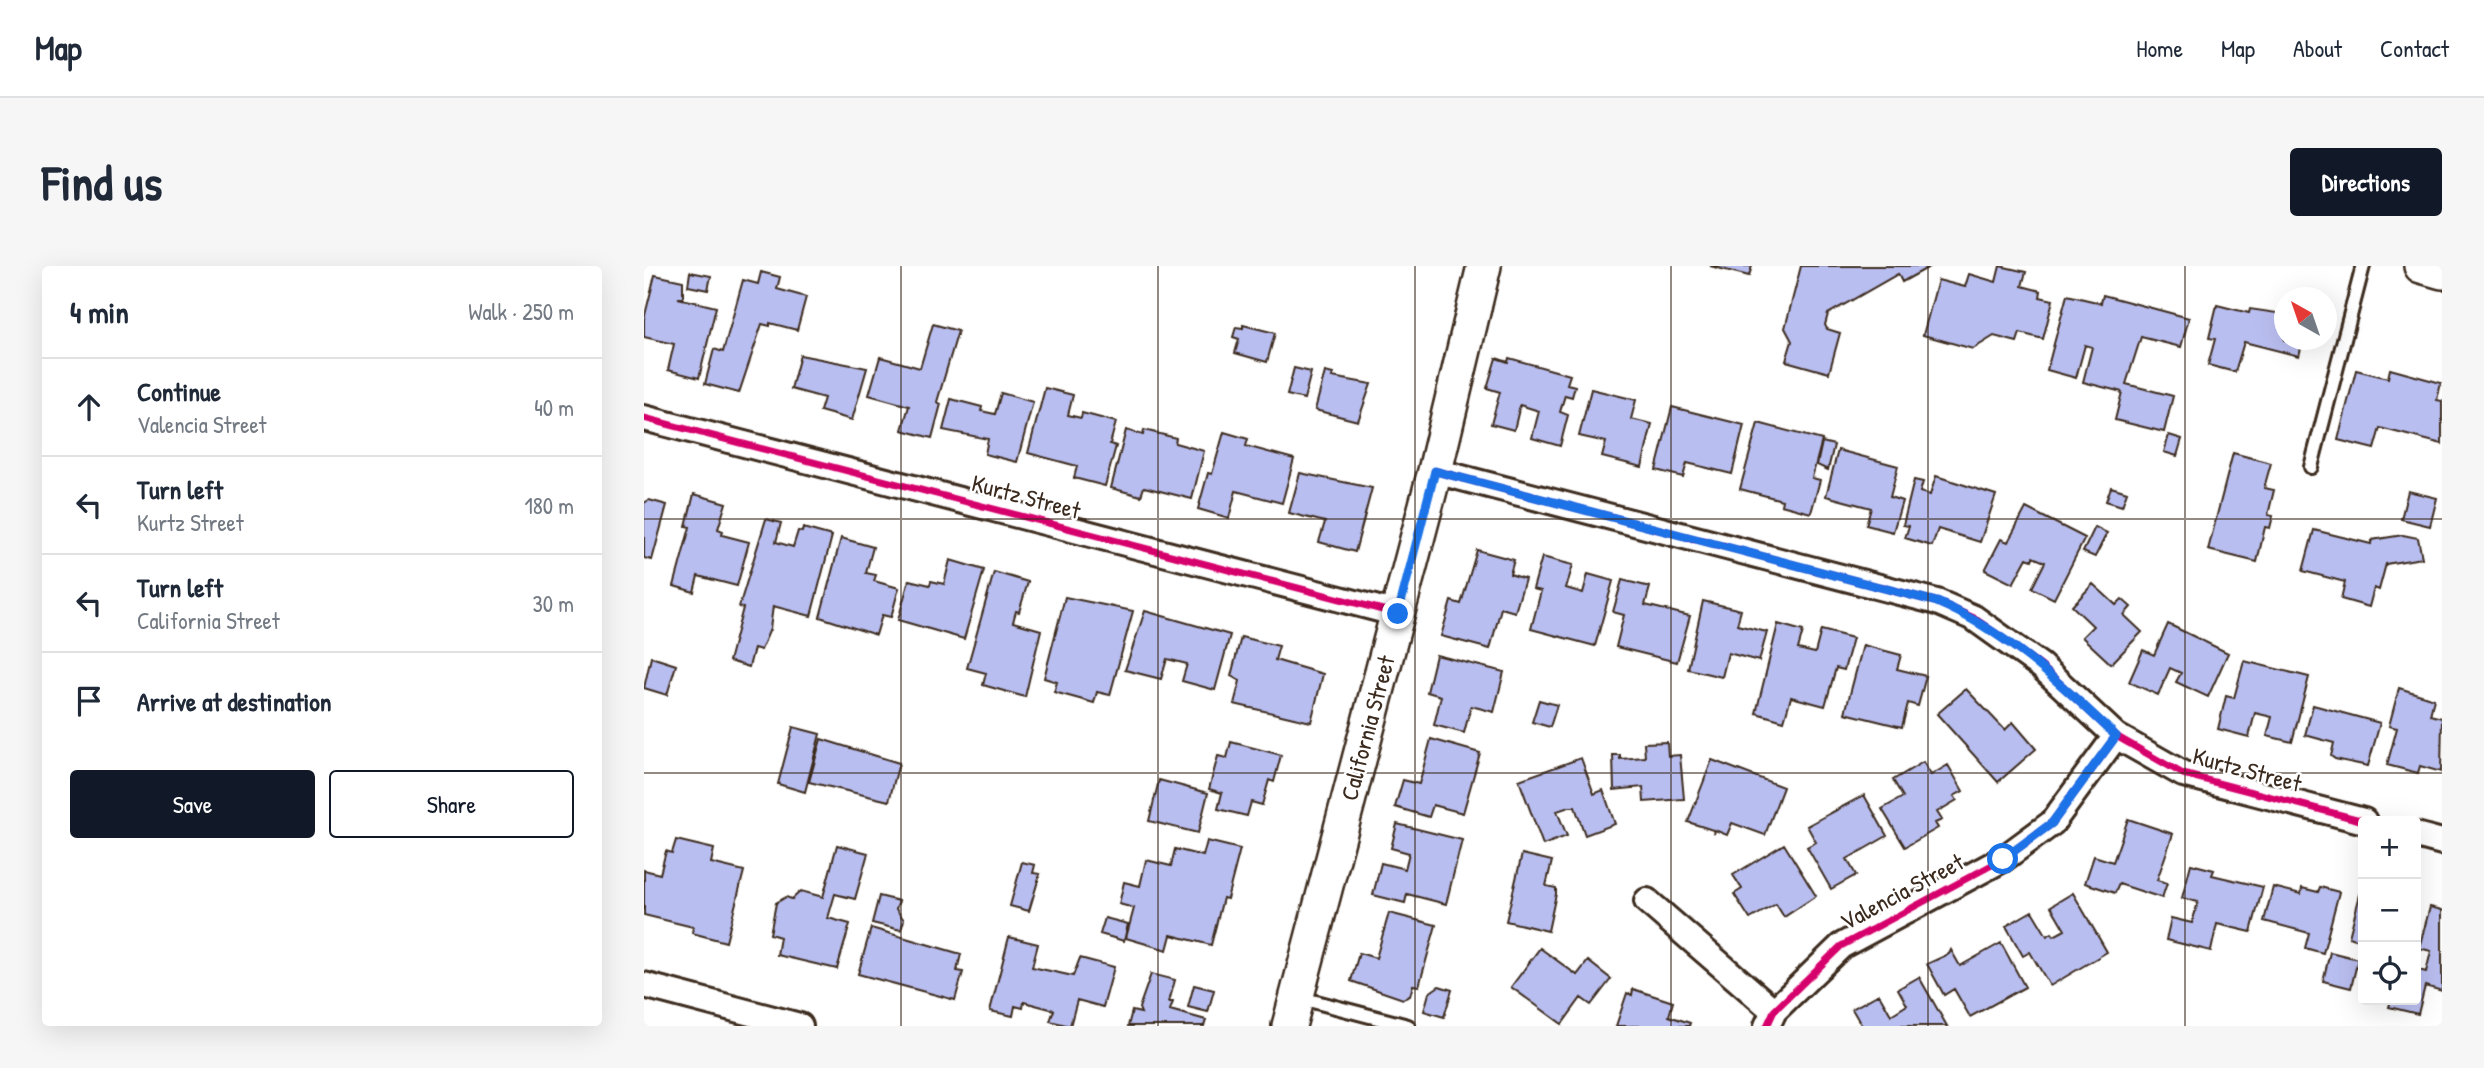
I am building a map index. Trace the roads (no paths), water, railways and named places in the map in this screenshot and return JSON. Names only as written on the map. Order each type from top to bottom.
[{"type":"main road","name":"California Street","points":[[1293,1011],[1435,471],[1484,266]]},
{"type":"main road","points":[[2421,266],[2442,272]]},
{"type":"street","name":"Kurtz Street","points":[[644,418],[1398,614]]},
{"type":"street","name":"Kurtz Street","points":[[1435,471],[1937,602],[1974,618],[2041,666],[2116,736],[2183,774],[2358,819]]},
{"type":"street","name":"Valencia Street","points":[[1770,1018],[1841,946],[2003,859],[2052,823],[2116,736]]},
{"type":"street","points":[[2421,836],[2442,842]]},
{"type":"street","points":[[1647,901],[1770,1018]]},
{"type":"street","points":[[644,985],[800,1026]]},
{"type":"lane","points":[[2312,467],[2363,266]]},
{"type":"lane","points":[[1293,1011],[1408,1026]]}]
